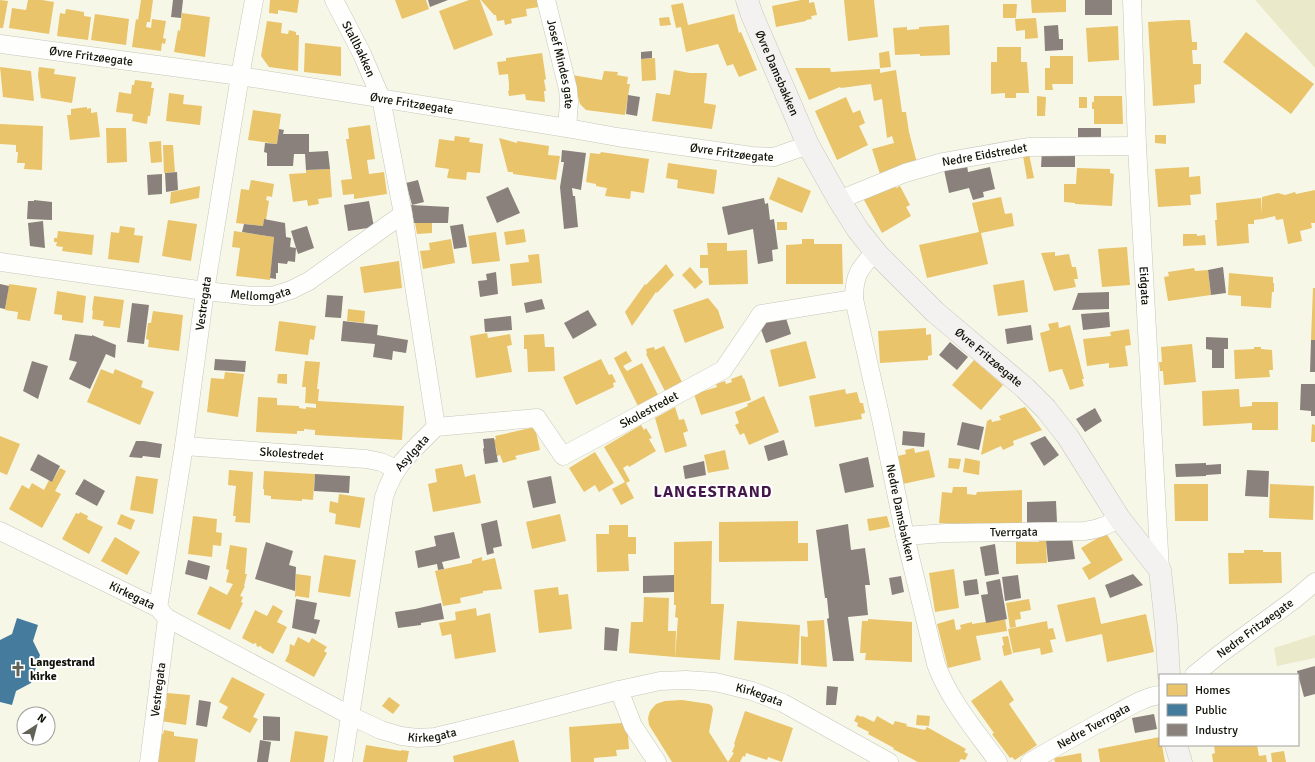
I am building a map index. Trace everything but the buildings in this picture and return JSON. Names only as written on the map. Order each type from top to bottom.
[{"type":"main road","name":"Øvre Damsbakken","points":[[747,0],[752,15],[808,145]]},
{"type":"main road","name":"Øvre Fritzøegate","points":[[808,145],[839,200],[858,230],[875,252],[935,312],[1025,388],[1046,409],[1068,437],[1119,518],[1160,570]]},
{"type":"main road","points":[[1160,570],[1166,625],[1169,674]]},
{"type":"main road","points":[[1176,746],[1182,762]]},
{"type":"street","name":"Vestregata","points":[[149,762],[162,613],[205,291],[254,0]]},
{"type":"street","name":"Stallbakken","points":[[334,0],[362,54],[381,98]]},
{"type":"street","name":"Josef Mindes gate","points":[[546,0],[568,89],[570,102],[567,128]]},
{"type":"street","name":"Eidgata","points":[[1132,0],[1137,146],[1160,570]]},
{"type":"street","name":"Øvre Fritzøegate","points":[[0,44],[240,76],[617,137],[752,156],[774,156],[808,145]]},
{"type":"street","name":"Asylgata","points":[[343,762],[384,497],[388,484],[396,469],[436,427],[403,214],[381,98]]},
{"type":"street","name":"Nedre Eidstredet","points":[[839,200],[904,173],[943,162],[1028,147],[1137,146]]},
{"type":"street","name":"Mellomgata","points":[[0,262],[205,291],[252,296],[272,296],[291,290],[315,278],[403,214]]},
{"type":"street","name":"Nedre Damsbakken","points":[[875,252],[857,273],[854,284],[854,299],[905,536],[940,677],[952,698],[998,762]]},
{"type":"street","name":"Skolestredet","points":[[436,427],[537,418],[563,456],[723,370],[761,314],[854,299]]},
{"type":"street","name":"Skolestredet","points":[[184,446],[366,459],[382,462],[396,469]]},
{"type":"street","name":"Tverrgata","points":[[905,536],[946,533],[1099,529],[1119,518]]},
{"type":"street","name":"Kirkegata","points":[[0,530],[162,613],[351,716],[381,730],[401,736],[418,738],[435,737],[619,690],[660,681],[686,680],[715,682],[752,691],[783,703],[889,762]]},
{"type":"street","name":"Nedre Fritzøegate","points":[[1195,674],[1295,599],[1315,582]]},
{"type":"street","points":[[619,690],[633,726],[657,762]]},
{"type":"street","name":"Nedre Tverrgata","points":[[1030,762],[1138,702],[1159,695]]},
{"type":"green space","points":[[1255,0],[1315,0],[1315,68]]},
{"type":"green space","points":[[1315,635],[1315,658],[1277,666],[1274,648]]},
{"type":"place","name":"Langestrand kirke","points":[[18,669]]},
{"type":"district","name":"LANGESTRAND","points":[[713,491]]}]
